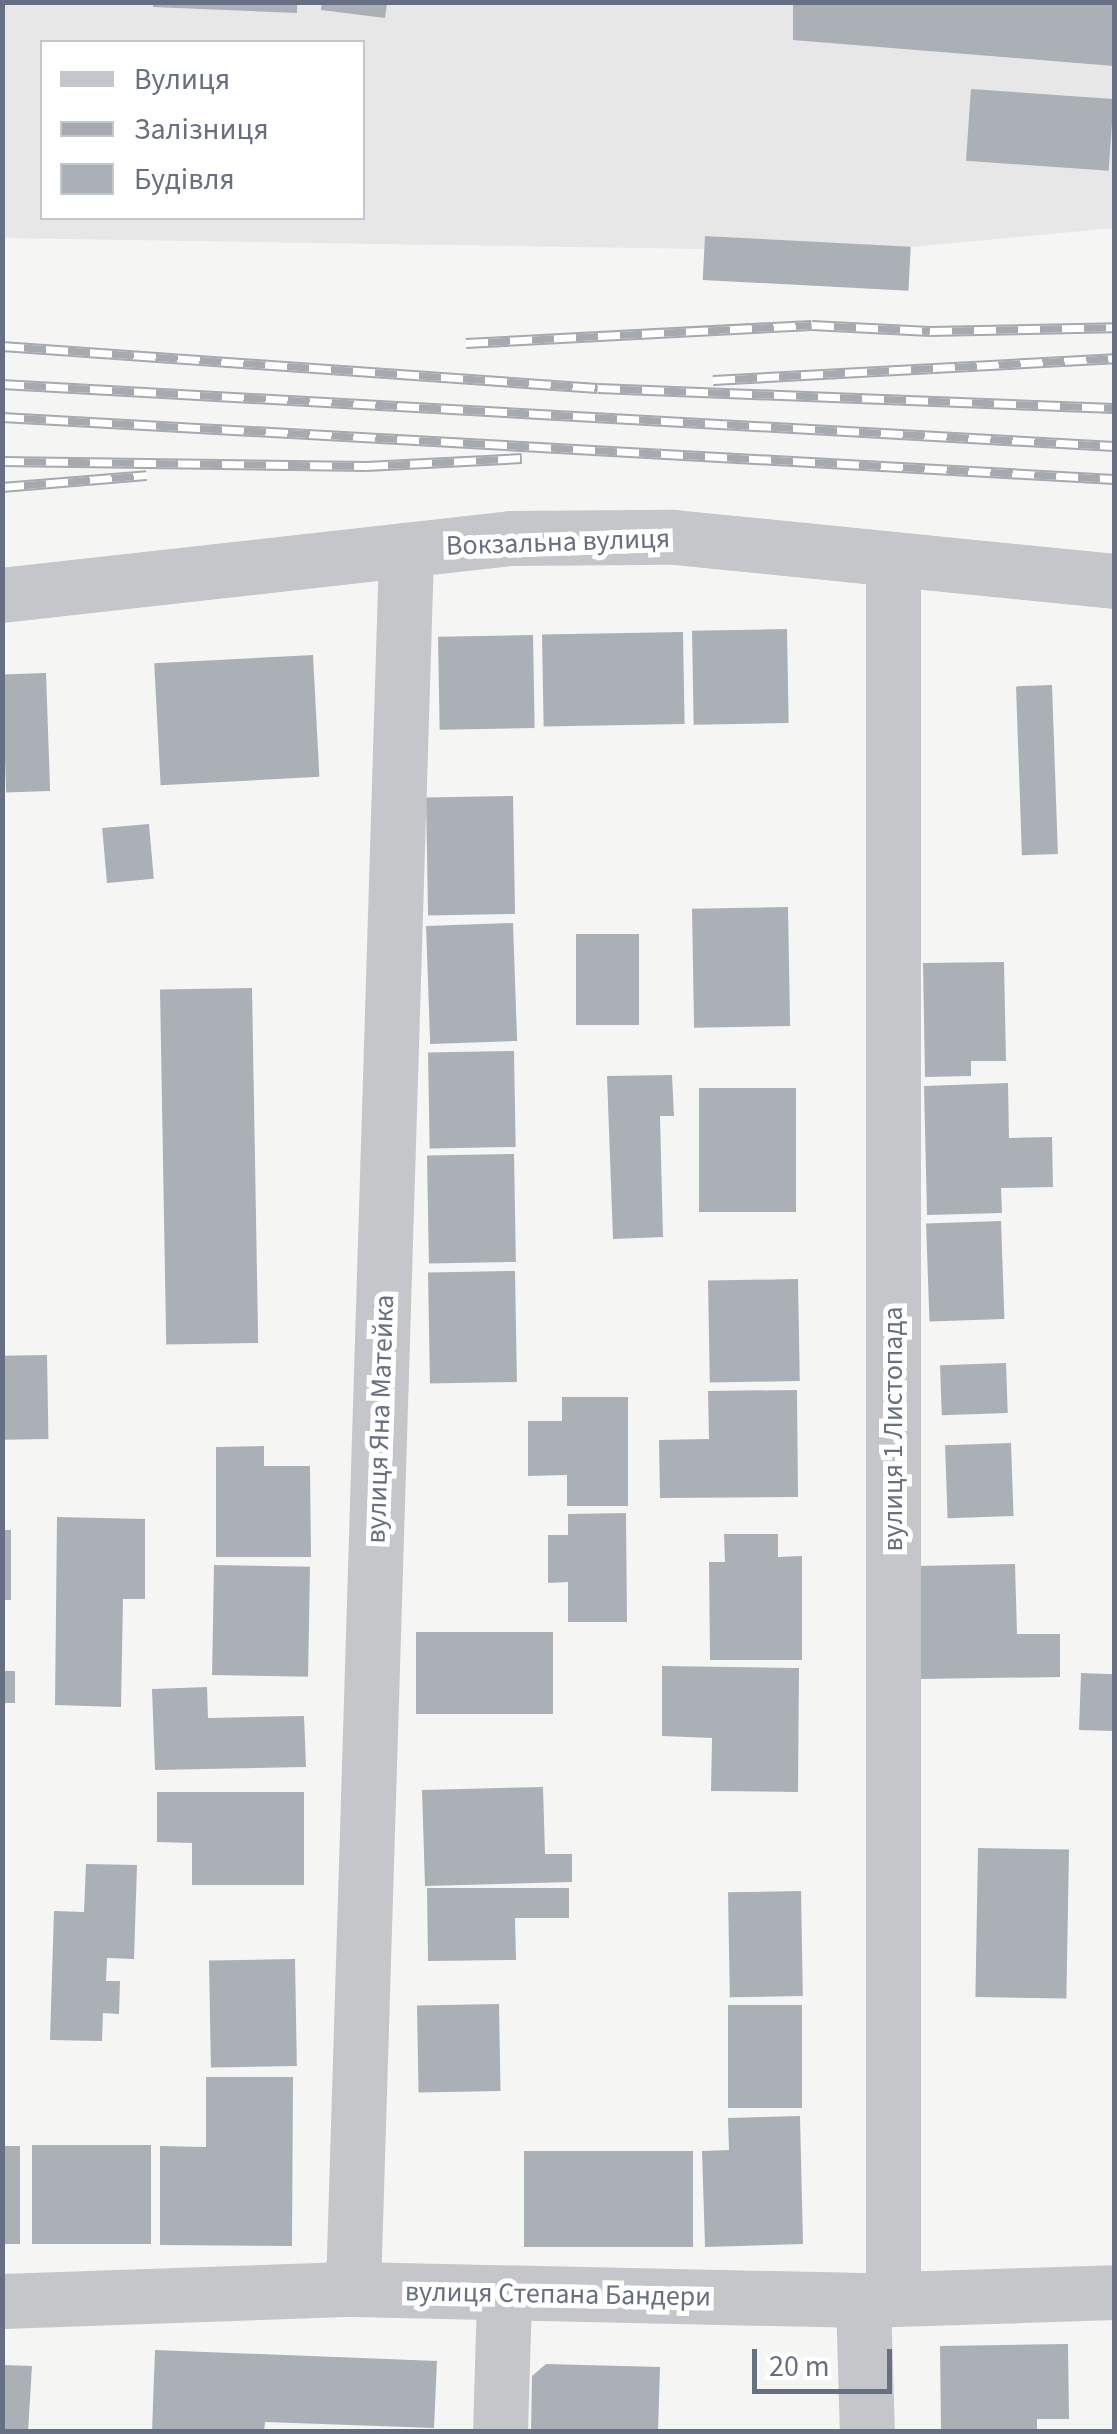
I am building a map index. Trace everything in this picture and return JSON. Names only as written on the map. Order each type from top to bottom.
[{"type":"street","name":"Вокзальна вулиця","points":[[2,595],[511,538],[674,537],[1114,581]]},
{"type":"street","name":"вулиця Яна Матейка","points":[[354,2289],[406,550]]},
{"type":"street","name":"вулиця 1 Листопада","points":[[868,2432],[878,2299],[893,560]]},
{"type":"street","name":"вулиця Степана Бандери","points":[[2,2301],[354,2289],[504,2295],[878,2299],[1114,2292]]},
{"type":"street","points":[[500,2432],[504,2295]]},
{"type":"shaded area","points":[[3,3],[1114,3],[1114,228],[911,247],[706,236],[705,249],[3,238]]},
{"type":"building","points":[[153,2],[297,2],[297,13],[153,7]]},
{"type":"building","points":[[322,2],[387,2],[385,18],[321,10]]},
{"type":"building","points":[[793,2],[1114,2],[1114,66],[793,40]]},
{"type":"building","points":[[971,89],[1114,99],[1109,171],[966,161]]},
{"type":"building","points":[[705,236],[911,247],[908,291],[703,280]]},
{"type":"building","points":[[787,629],[789,723],[694,725],[692,631]]},
{"type":"building","points":[[683,632],[685,724],[544,726],[542,634]]},
{"type":"building","points":[[533,635],[535,728],[440,730],[438,637]]},
{"type":"building","points":[[313,655],[319,777],[161,785],[154,663]]},
{"type":"building","points":[[46,673],[50,791],[6,792],[2,675]]},
{"type":"building","points":[[1052,685],[1058,854],[1022,855],[1016,686]]},
{"type":"building","points":[[513,796],[515,914],[428,916],[426,798]]},
{"type":"building","points":[[149,824],[154,879],[107,883],[102,828]]},
{"type":"building","points":[[788,907],[790,1026],[694,1028],[692,909]]},
{"type":"building","points":[[513,923],[517,1041],[430,1044],[426,926]]},
{"type":"building","points":[[576,934],[639,934],[639,1025],[576,1025]]},
{"type":"building","points":[[1004,962],[1006,1061],[971,1061],[971,1076],[925,1077],[923,963]]},
{"type":"building","points":[[252,988],[258,1343],[166,1345],[160,990]]},
{"type":"building","points":[[514,1051],[516,1147],[430,1148],[428,1053]]},
{"type":"building","points":[[672,1075],[674,1116],[660,1116],[663,1237],[613,1239],[607,1076]]},
{"type":"building","points":[[1008,1083],[1009,1138],[1052,1137],[1053,1187],[1001,1188],[1002,1213],[927,1215],[924,1086]]},
{"type":"building","points":[[699,1088],[796,1088],[796,1212],[699,1212]]},
{"type":"building","points":[[514,1154],[516,1262],[429,1264],[427,1156]]},
{"type":"building","points":[[1001,1221],[1004,1319],[929,1322],[926,1224]]},
{"type":"building","points":[[515,1271],[517,1382],[430,1384],[428,1273]]},
{"type":"building","points":[[798,1279],[800,1381],[710,1383],[708,1281]]},
{"type":"building","points":[[47,1355],[48,1439],[3,1440],[2,1356]]},
{"type":"building","points":[[1006,1363],[1008,1413],[942,1415],[940,1365]]},
{"type":"building","points":[[797,1390],[798,1497],[660,1498],[659,1440],[709,1439],[708,1391]]},
{"type":"building","points":[[562,1397],[628,1397],[628,1506],[567,1506],[567,1475],[528,1476],[528,1421],[562,1421]]},
{"type":"building","points":[[1011,1443],[1014,1516],[948,1518],[945,1445]]},
{"type":"building","points":[[264,1446],[264,1466],[310,1466],[311,1557],[216,1557],[216,1447]]},
{"type":"building","points":[[626,1513],[627,1622],[568,1622],[568,1582],[548,1583],[548,1535],[568,1535],[568,1514]]},
{"type":"building","points":[[57,1517],[145,1519],[145,1599],[123,1599],[121,1707],[55,1705]]},
{"type":"building","points":[[2,1530],[11,1530],[11,1600],[2,1600]]},
{"type":"building","points":[[724,1534],[778,1534],[778,1557],[802,1556],[802,1660],[710,1660],[709,1562],[725,1562]]},
{"type":"building","points":[[1015,1564],[1017,1634],[1060,1634],[1060,1677],[920,1679],[917,1566]]},
{"type":"building","points":[[214,1565],[310,1567],[308,1677],[212,1675]]},
{"type":"building","points":[[416,1632],[553,1632],[553,1714],[416,1714]]},
{"type":"building","points":[[662,1666],[799,1668],[798,1792],[711,1791],[712,1738],[662,1736]]},
{"type":"building","points":[[2,1671],[15,1671],[15,1703],[2,1703]]},
{"type":"building","points":[[1081,1673],[1114,1674],[1112,1731],[1079,1730]]},
{"type":"building","points":[[207,1687],[208,1718],[304,1716],[306,1767],[155,1770],[152,1689]]},
{"type":"building","points":[[543,1787],[545,1854],[572,1854],[572,1882],[425,1886],[422,1790]]},
{"type":"building","points":[[157,1792],[304,1792],[304,1885],[192,1885],[192,1843],[157,1842]]},
{"type":"building","points":[[978,1848],[1069,1850],[1066,1999],[975,1997]]},
{"type":"building","points":[[86,1864],[137,1865],[134,1959],[107,1958],[106,1981],[120,1981],[119,2014],[103,2013],[102,2041],[50,2040],[54,1911],[84,1912]]},
{"type":"building","points":[[427,1888],[569,1888],[569,1918],[515,1918],[516,1960],[428,1961]]},
{"type":"building","points":[[801,1891],[803,1996],[730,1997],[728,1892]]},
{"type":"building","points":[[295,1959],[297,2066],[211,2067],[209,1961]]},
{"type":"building","points":[[499,2004],[501,2091],[419,2092],[417,2005]]},
{"type":"building","points":[[728,2005],[802,2005],[802,2108],[728,2108]]},
{"type":"building","points":[[206,2077],[293,2077],[292,2246],[160,2245],[160,2146],[206,2147]]},
{"type":"building","points":[[800,2116],[803,2244],[705,2247],[702,2151],[729,2150],[728,2118]]},
{"type":"building","points":[[32,2145],[151,2145],[151,2244],[32,2244]]},
{"type":"building","points":[[2,2146],[20,2146],[20,2244],[2,2244]]},
{"type":"building","points":[[524,2151],[693,2151],[693,2247],[524,2247]]},
{"type":"building","points":[[1068,2344],[1069,2419],[1037,2419],[1037,2432],[941,2432],[940,2346]]},
{"type":"building","points":[[155,2350],[437,2361],[434,2428],[265,2422],[264,2432],[152,2432]]},
{"type":"building","points":[[546,2364],[660,2367],[658,2432],[531,2432],[532,2376]]},
{"type":"building","points":[[2,2365],[32,2366],[28,2432],[2,2432]]},
{"type":"railway","points":[[466,343],[812,325],[930,331],[1114,327]]},
{"type":"railway","points":[[2,346],[598,388],[1114,408]]},
{"type":"railway","points":[[713,380],[1114,358]]},
{"type":"railway","points":[[2,384],[1114,446]]},
{"type":"railway","points":[[2,417],[1114,479]]},
{"type":"railway","points":[[2,461],[366,466],[522,458]]},
{"type":"railway","points":[[2,487],[147,475]]}]
